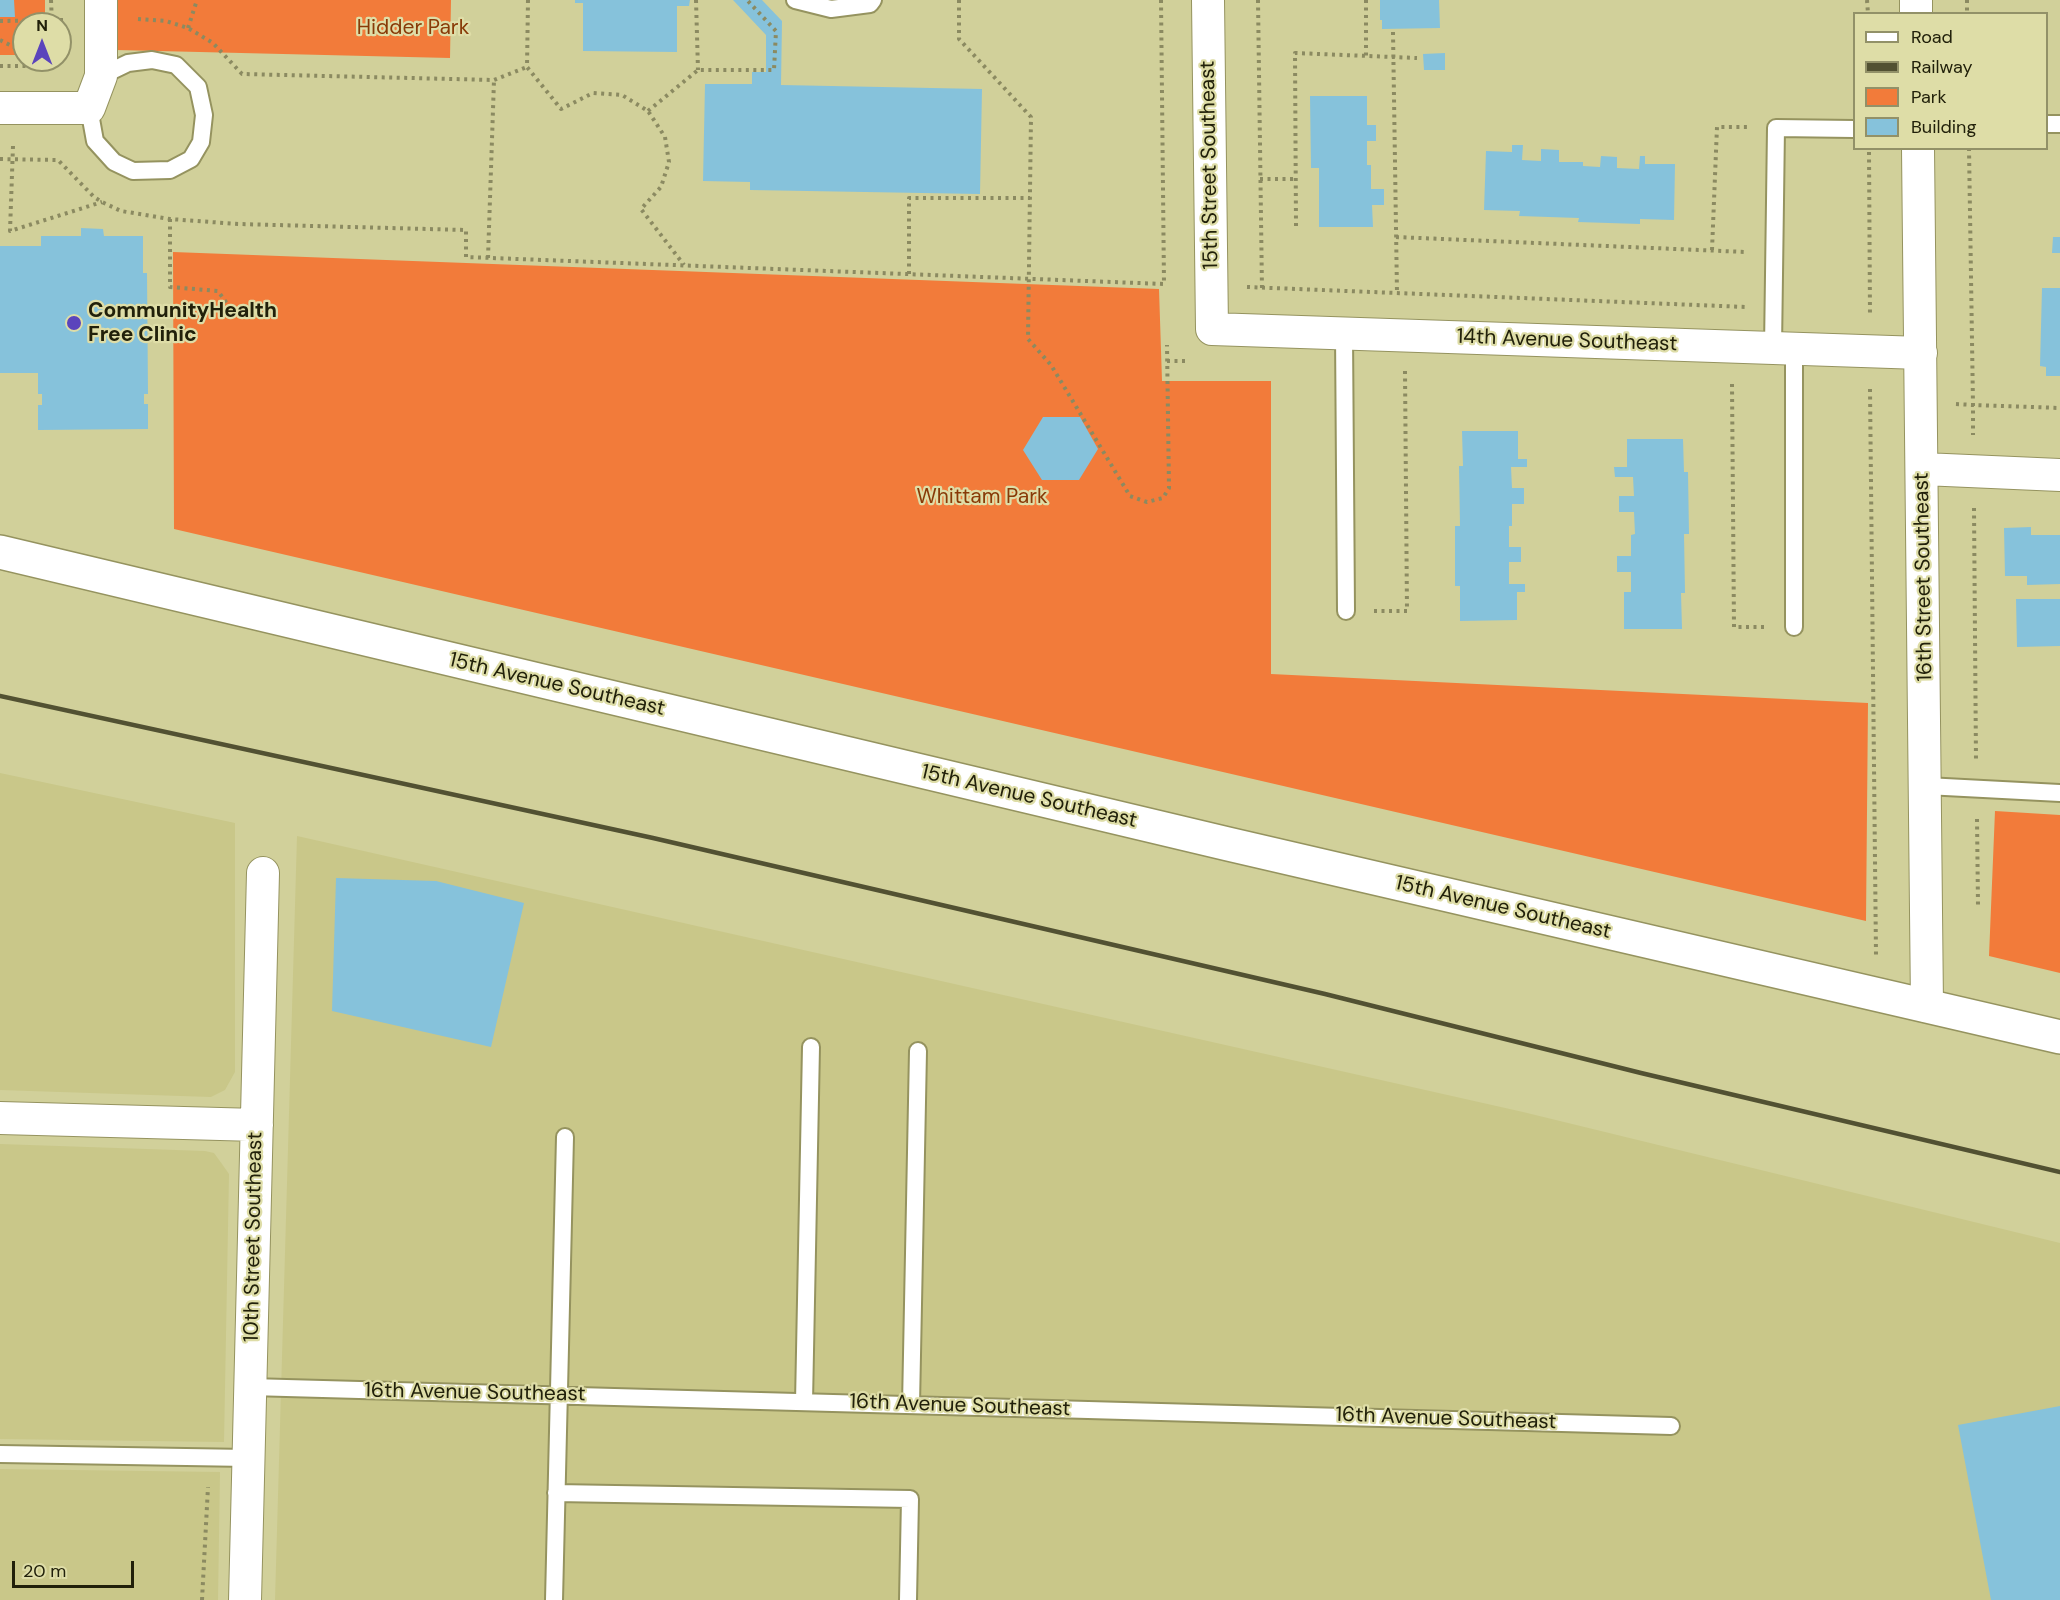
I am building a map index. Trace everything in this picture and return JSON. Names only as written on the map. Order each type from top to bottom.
[{"type":"street","points":[[0,108],[89,108],[101,76],[101,0]]},
{"type":"street","name":"15th Street Southeast","points":[[1208,0],[1212,329]]},
{"type":"street","name":"16th Street Southeast","points":[[1918,150],[1927,1006]]},
{"type":"street","name":"14th Avenue Southeast","points":[[1212,329],[1921,353]]},
{"type":"street","points":[[1923,470],[2060,475]]},
{"type":"street","name":"15th Avenue Southeast","points":[[0,552],[1205,839],[2060,1037]]},
{"type":"street","name":"10th Street Southeast","points":[[245,1600],[263,873]]},
{"type":"street","points":[[0,1118],[257,1125]]},
{"type":"lane","points":[[795,0],[831,9],[870,4],[873,0]]},
{"type":"lane","points":[[89,108],[95,141],[114,162],[133,171],[171,170],[191,159],[201,142],[204,115],[198,87],[176,65],[152,60],[128,63],[101,76]]},
{"type":"lane","points":[[1794,627],[1784,348],[1774,308],[1776,128],[1853,129]]},
{"type":"lane","points":[[1344,333],[1346,611]]},
{"type":"lane","points":[[1926,786],[2060,793]]},
{"type":"lane","points":[[804,1402],[811,1047]]},
{"type":"lane","points":[[911,1405],[918,1051]]},
{"type":"lane","points":[[554,1600],[565,1137]]},
{"type":"lane","name":"16th Avenue Southeast","points":[[250,1387],[1671,1426]]},
{"type":"lane","points":[[0,1454],[248,1458]]},
{"type":"lane","points":[[556,1493],[910,1499],[908,1600]]},
{"type":"path","points":[[197,0],[188,28],[213,43],[242,74],[494,80],[527,67]]},
{"type":"path","points":[[528,0],[527,67],[561,109],[593,93],[622,95],[648,111],[665,137],[669,162],[661,187],[641,209],[684,265]]},
{"type":"path","points":[[696,0],[698,70]]},
{"type":"path","points":[[648,111],[698,70],[774,70],[776,31],[747,0]]},
{"type":"path","points":[[959,0],[959,39],[1031,117],[1028,339],[1052,365],[1130,496],[1147,502],[1163,498],[1169,488],[1167,345]]},
{"type":"path","points":[[0,159],[58,160],[94,197],[102,202],[121,211],[170,219],[238,224],[466,230],[466,257],[1164,284],[1161,0]]},
{"type":"path","points":[[1258,0],[1262,294]]},
{"type":"path","points":[[1366,0],[1366,56]]},
{"type":"path","points":[[1393,32],[1397,300]]},
{"type":"path","points":[[1296,226],[1295,53],[1418,58]]},
{"type":"path","points":[[488,258],[494,80]]},
{"type":"path","points":[[1712,250],[1717,127],[1776,128]]},
{"type":"path","points":[[14,139],[10,231],[102,202]]},
{"type":"path","points":[[1869,150],[1870,320]]},
{"type":"path","points":[[1969,150],[1972,471]]},
{"type":"path","points":[[1260,178],[1296,179]]},
{"type":"path","points":[[909,274],[909,198],[1030,198]]},
{"type":"path","points":[[170,219],[170,287],[218,291],[228,305]]},
{"type":"path","points":[[1396,237],[1775,253]]},
{"type":"path","points":[[1245,287],[1774,308]]},
{"type":"path","points":[[1858,312],[1920,314]]},
{"type":"path","points":[[1167,361],[1185,361]]},
{"type":"path","points":[[1346,611],[1407,611],[1405,364]]},
{"type":"path","points":[[1732,384],[1734,627],[1794,627]]},
{"type":"path","points":[[1870,389],[1877,994]]},
{"type":"path","points":[[1947,403],[2060,408]]},
{"type":"path","points":[[1974,508],[1978,905]]},
{"type":"shaded area","points":[[0,773],[235,823],[235,1072],[225,1090],[211,1097],[0,1090]]},
{"type":"shaded area","points":[[297,836],[1523,1112],[2060,1243],[2060,1600],[275,1600]]},
{"type":"shaded area","points":[[0,1144],[214,1153],[229,1174],[224,1442],[0,1439]]},
{"type":"shaded area","points":[[0,1469],[220,1472],[218,1600],[0,1600]]},
{"type":"green space","points":[[0,0],[45,0],[45,12],[12,12],[12,55],[0,55]]},
{"type":"green space","name":"Hidder Park","points":[[118,0],[451,0],[450,58],[116,50]]},
{"type":"green space","name":"Whittam Park","points":[[173,252],[1159,289],[1162,381],[1271,381],[1271,674],[1868,703],[1866,921],[174,529]]},
{"type":"green space","points":[[1995,811],[2060,815],[2060,973],[1989,956]]},
{"type":"building","points":[[0,0],[14,0],[15,12],[12,12],[12,17],[0,17]]},
{"type":"building","points":[[575,0],[690,0],[689,6],[677,6],[677,52],[583,51],[583,3],[575,3]]},
{"type":"building","points":[[733,0],[762,0],[782,21],[781,85],[982,89],[980,194],[750,190],[750,182],[703,181],[705,84],[752,84],[752,72],[766,72],[766,35]]},
{"type":"building","points":[[1380,0],[1439,0],[1440,28],[1382,29]]},
{"type":"building","points":[[1445,53],[1445,70],[1424,70],[1423,54]]},
{"type":"building","points":[[1310,96],[1367,96],[1367,125],[1376,125],[1376,141],[1367,141],[1367,165],[1371,165],[1371,189],[1384,189],[1384,205],[1372,205],[1373,227],[1319,227],[1319,168],[1311,168]]},
{"type":"building","points":[[1512,145],[1523,145],[1522,160],[1541,161],[1541,149],[1559,150],[1559,162],[1583,162],[1583,166],[1600,167],[1601,156],[1617,157],[1617,168],[1639,169],[1640,156],[1645,156],[1645,164],[1675,164],[1674,220],[1640,219],[1640,224],[1578,222],[1579,218],[1519,216],[1520,211],[1484,210],[1486,151],[1512,152]]},
{"type":"building","name":"CommunityHealth Free Clinic","points":[[81,228],[103,229],[104,236],[143,236],[143,273],[147,273],[148,394],[144,394],[144,404],[148,404],[148,429],[38,430],[38,405],[42,405],[42,394],[38,394],[38,373],[0,373],[0,246],[41,246],[41,236],[81,236]]},
{"type":"building","points":[[2053,237],[2060,237],[2060,253],[2052,253]]},
{"type":"building","points":[[2042,288],[2060,288],[2060,376],[2046,376],[2046,367],[2040,366]]},
{"type":"building","points":[[1043,417],[1080,417],[1098,449],[1079,480],[1042,480],[1023,450]]},
{"type":"building","points":[[1462,431],[1518,431],[1518,459],[1527,459],[1527,467],[1511,467],[1512,488],[1524,488],[1524,504],[1512,504],[1512,526],[1509,526],[1509,547],[1521,547],[1521,562],[1509,562],[1509,584],[1525,584],[1525,592],[1517,592],[1517,620],[1460,621],[1460,586],[1455,586],[1455,526],[1460,526],[1459,466],[1463,466]]},
{"type":"building","points":[[1627,439],[1683,439],[1684,472],[1688,472],[1689,534],[1684,534],[1685,593],[1681,593],[1682,629],[1624,629],[1624,592],[1631,592],[1631,572],[1617,572],[1617,556],[1631,556],[1631,535],[1635,534],[1634,512],[1619,512],[1619,496],[1634,496],[1633,477],[1615,477],[1614,467],[1627,467]]},
{"type":"building","points":[[2031,527],[2031,535],[2060,535],[2060,584],[2027,585],[2027,576],[2005,576],[2004,528]]},
{"type":"building","points":[[2016,599],[2060,599],[2060,646],[2017,647]]},
{"type":"building","points":[[336,878],[436,881],[524,903],[491,1047],[332,1011]]},
{"type":"building","points":[[2060,1406],[2060,1600],[1991,1600],[1958,1425]]},
{"type":"railway","points":[[0,696],[653,838],[1325,994],[1641,1073],[2060,1172]]},
{"type":"place","name":"CommunityHealth Free Clinic","points":[[74,323]]}]
